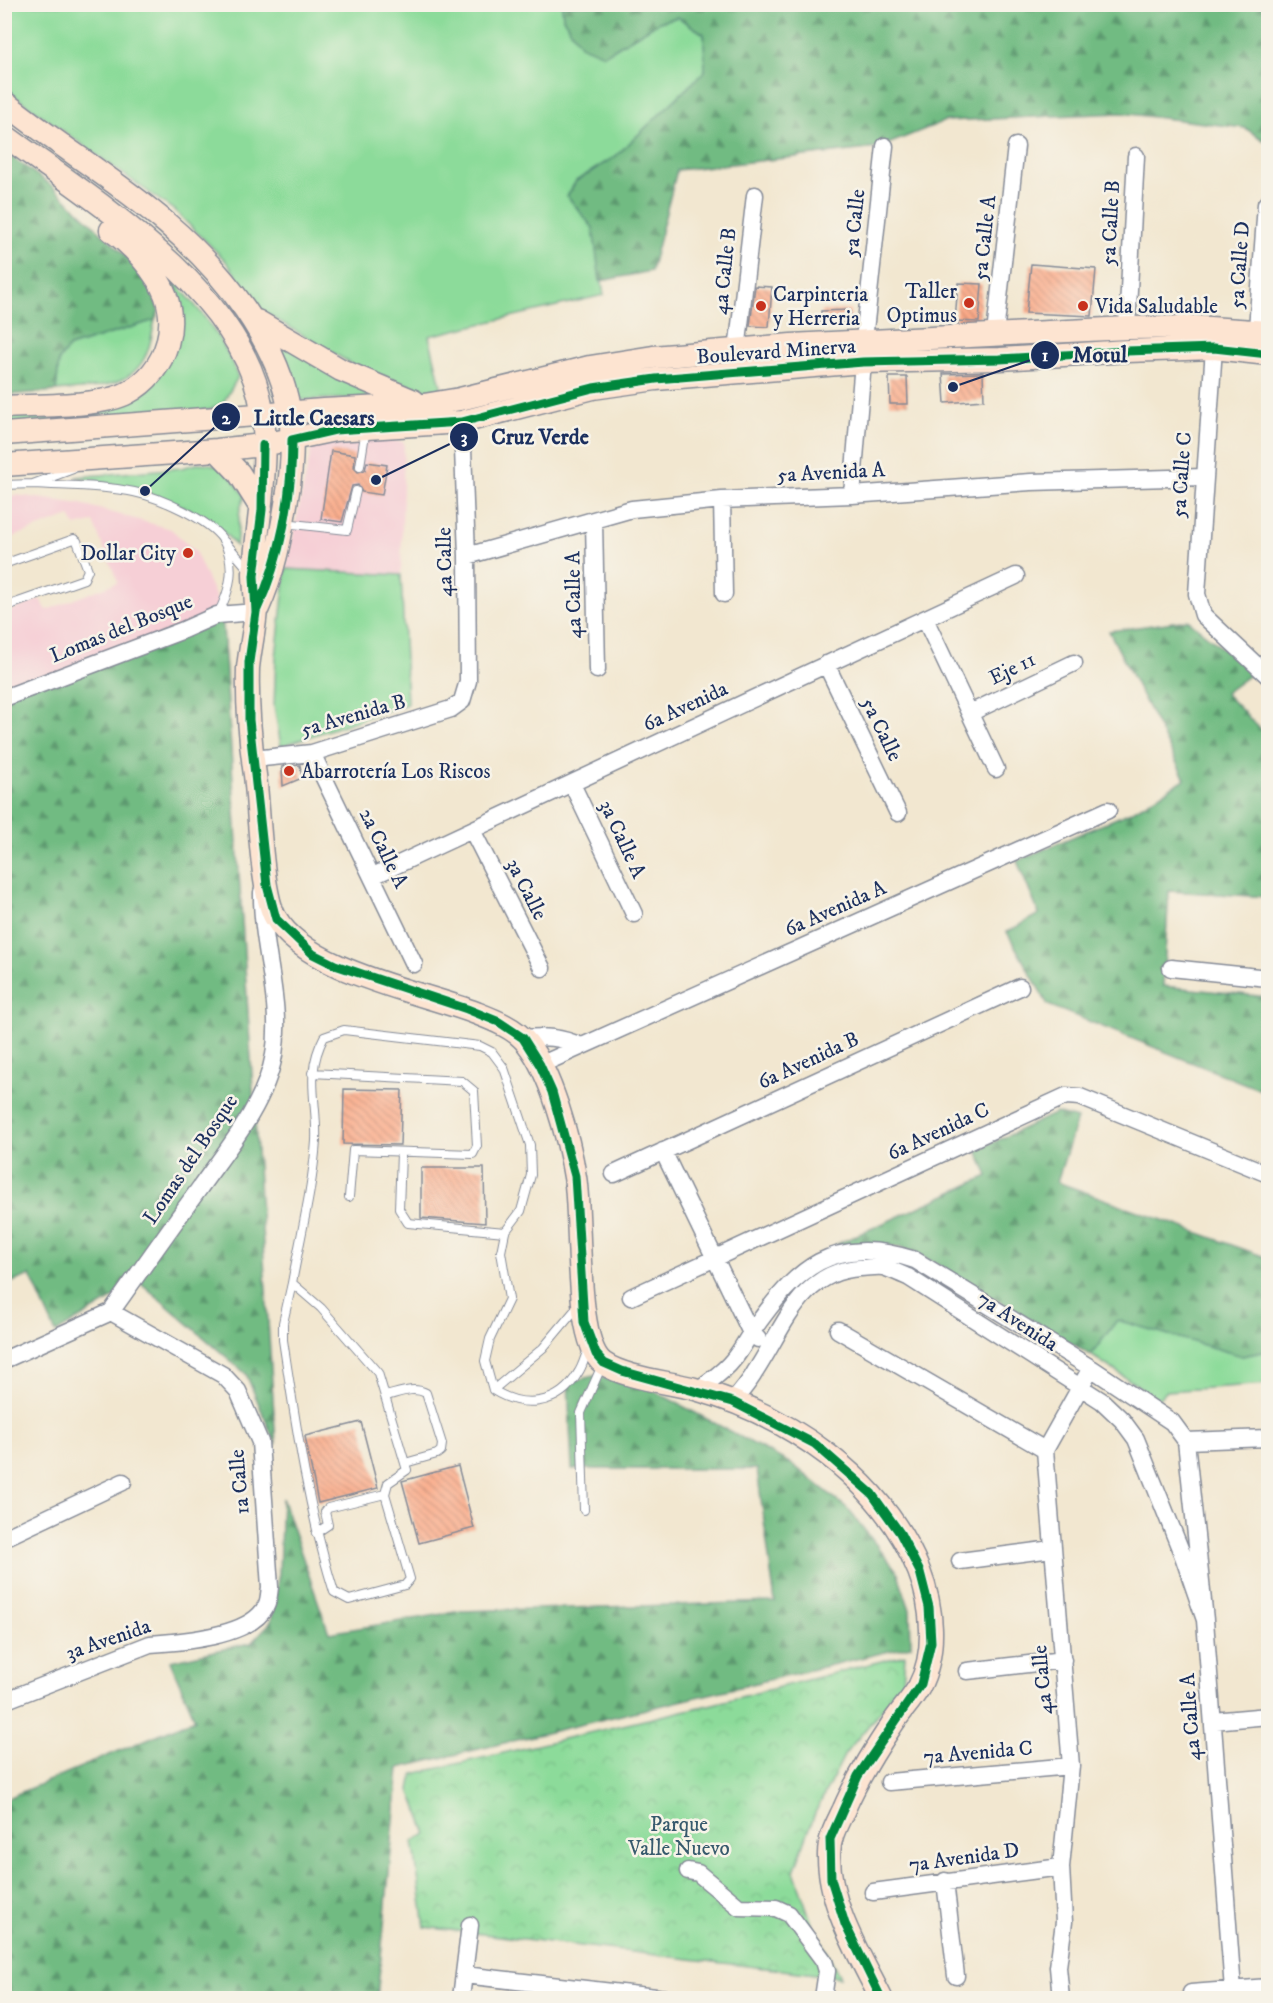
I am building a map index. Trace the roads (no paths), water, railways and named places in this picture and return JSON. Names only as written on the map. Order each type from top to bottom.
[{"type":"street","points":[[4,102],[148,207],[186,239],[222,277],[249,316],[278,365],[291,412],[292,465],[283,522],[269,582],[256,612]]},
{"type":"street","points":[[4,135],[154,246],[208,304],[239,346],[253,377],[262,415],[262,510],[254,576],[256,612],[248,681],[253,759],[267,885],[276,919],[313,954],[335,965],[499,1022],[523,1038],[540,1065],[552,1092],[575,1176],[581,1235],[582,1301],[590,1344],[604,1363],[622,1371],[698,1390],[733,1402],[814,1444],[872,1494],[905,1543],[920,1572],[929,1607],[931,1642],[921,1684],[858,1776],[830,1839],[831,1879],[842,1913],[881,1998]]},
{"type":"street","name":"5a Calle","points":[[864,340],[885,146]]},
{"type":"street","name":"5a Calle A","points":[[995,334],[1016,146]]},
{"type":"street","name":"5a Calle B","points":[[1127,328],[1136,156]]},
{"type":"street","points":[[4,407],[108,400],[126,394],[142,384],[155,370],[164,354],[170,335],[171,316],[167,298],[159,280],[123,239],[78,204],[46,166]]},
{"type":"street","name":"4a Calle B","points":[[737,351],[755,195]]},
{"type":"street","name":"5a Calle D","points":[[1263,330],[1266,204]]},
{"type":"street","points":[[249,316],[309,354],[424,405]]},
{"type":"street","name":"Boulevard Minerva","points":[[4,434],[291,412],[424,405],[460,399],[590,367],[653,357],[864,340],[1127,328],[1263,330]]},
{"type":"street","name":"Boulevard Minerva","points":[[4,465],[218,450],[263,445],[335,430],[432,426],[462,422],[593,388],[656,379],[862,362],[1214,348],[1269,354]]},
{"type":"street","name":"5a Calle C","points":[[1214,348],[1203,477],[1198,605],[1203,615],[1269,676]]},
{"type":"street","points":[[852,495],[862,362]]},
{"type":"street","name":"4a Calle","points":[[462,422],[467,556],[468,681],[462,701]]},
{"type":"street","points":[[218,450],[239,473],[262,510]]},
{"type":"street","name":"5a Avenida A","points":[[467,556],[632,509],[722,500],[852,495],[1031,482],[1203,477]]},
{"type":"street","points":[[722,500],[724,594]]},
{"type":"street","name":"4a Calle A","points":[[594,520],[597,669]]},
{"type":"street","name":"6a Avenida","points":[[373,876],[1017,576]]},
{"type":"street","name":"Lomas del Bosque","points":[[4,698],[181,631],[217,615],[256,612]]},
{"type":"street","points":[[925,619],[996,769]]},
{"type":"street","name":"Eje 11","points":[[970,713],[1074,663]]},
{"type":"street","name":"5a Calle","points":[[826,664],[898,813]]},
{"type":"street","name":"5a Avenida B","points":[[253,759],[312,753],[451,709],[462,701]]},
{"type":"street","name":"2a Calle A","points":[[312,753],[414,964]]},
{"type":"street","name":"3a Calle A","points":[[572,784],[634,914]]},
{"type":"street","name":"6a Avenida A","points":[[540,1065],[1108,810]]},
{"type":"street","name":"3a Calle","points":[[472,830],[542,968]]},
{"type":"street","name":"Lomas del Bosque","points":[[111,1312],[238,1133],[264,1089],[274,1056],[276,1016],[261,922],[262,841]]},
{"type":"street","points":[[1171,968],[1269,978]]},
{"type":"street","name":"6a Avenida B","points":[[614,1174],[1020,987]]},
{"type":"street","points":[[523,1038],[544,1036],[581,1046]]},
{"type":"street","name":"6a Avenida C","points":[[631,1297],[1066,1096],[1080,1097],[1269,1174]]},
{"type":"street","points":[[663,1151],[751,1333],[768,1348]]},
{"type":"street","name":"7a Avenida","points":[[698,1390],[733,1360],[751,1333],[803,1271],[824,1258],[853,1250],[887,1251],[915,1260],[1091,1368],[1172,1422],[1186,1441]]},
{"type":"street","name":"7a Avenida","points":[[733,1402],[756,1371],[796,1305],[813,1284],[830,1274],[852,1269],[882,1267],[908,1277],[1102,1401],[1122,1420],[1136,1439],[1183,1556],[1205,1620]]},
{"type":"street","points":[[971,1317],[980,1300]]},
{"type":"street","points":[[4,1360],[111,1312]]},
{"type":"street","name":"1a Calle","points":[[111,1312],[223,1375],[238,1391],[260,1442],[270,1587],[267,1605],[256,1618],[230,1631]]},
{"type":"street","points":[[838,1329],[1045,1450],[1091,1368]]},
{"type":"street","points":[[1186,1441],[1269,1438]]},
{"type":"street","name":"4a Calle A","points":[[1186,1441],[1214,1721],[1233,1990]]},
{"type":"street","name":"4a Calle","points":[[1045,1450],[1071,1766],[1061,1867],[1064,1922],[1058,1967],[1061,1998]]},
{"type":"street","points":[[4,1538],[123,1482]]},
{"type":"street","points":[[960,1561],[1052,1549]]},
{"type":"street","name":"3a Avenida","points":[[4,1701],[150,1644],[175,1642],[230,1631]]},
{"type":"street","points":[[968,1671],[1063,1660]]},
{"type":"street","points":[[1214,1721],[1269,1716]]},
{"type":"street","name":"7a Avenida C","points":[[889,1782],[1071,1766]]},
{"type":"street","name":"7a Avenida D","points":[[873,1892],[1061,1867]]},
{"type":"street","points":[[688,1871],[698,1873],[739,1907],[776,1908],[789,1914],[824,1961],[827,1971],[823,1998]]},
{"type":"street","points":[[945,1881],[956,1976]]},
{"type":"street","points":[[461,1998],[470,1926]]},
{"type":"street","points":[[464,1975],[666,1998]]},
{"type":"street","points":[[1191,1993],[1269,1987]]},
{"type":"lane","points":[[360,466],[366,428]]},
{"type":"lane","points":[[33,484],[103,458]]},
{"type":"lane","points":[[4,485],[33,484],[137,493],[177,508],[222,540],[254,576]]},
{"type":"lane","points":[[283,522],[347,530],[356,491]]},
{"type":"lane","points":[[4,564],[74,539],[77,541],[88,570],[84,579],[4,607]]},
{"type":"lane","points":[[217,615],[228,597],[231,582],[222,540]]},
{"type":"lane","points":[[292,1284],[321,1308],[378,1373],[407,1470],[388,1482],[385,1494],[409,1567],[410,1579],[405,1585],[349,1600],[334,1592],[316,1533],[300,1455],[283,1340],[284,1323],[316,1141],[312,1073],[315,1054],[324,1037],[344,1030],[480,1046],[492,1052],[504,1068],[530,1145],[531,1175],[521,1211],[505,1232],[501,1252],[509,1299],[490,1340],[484,1361],[493,1390],[511,1401],[548,1400],[578,1374],[590,1344]]},
{"type":"lane","points":[[312,1073],[462,1081],[474,1091],[477,1146],[473,1154],[353,1150],[349,1197]]},
{"type":"lane","points":[[401,1153],[399,1209],[402,1218],[408,1223],[505,1232]]},
{"type":"lane","points":[[493,1390],[543,1348],[582,1301]]},
{"type":"lane","points":[[584,1510],[581,1413],[604,1363]]},
{"type":"lane","points":[[386,1396],[419,1389],[426,1393],[442,1444],[441,1451],[437,1454],[405,1463]]},
{"type":"lane","points":[[316,1533],[328,1525],[326,1512],[328,1508],[385,1494]]},
{"type":"place","name":"Taller Optimus","points":[[969,303]]},
{"type":"place","name":"Carpinteria y Herreria","points":[[761,306]]},
{"type":"place","name":"Vida Saludable","points":[[1083,306]]},
{"type":"place","name":"Motul","points":[[953,387]]},
{"type":"place","name":"Cruz Verde","points":[[376,480]]},
{"type":"place","name":"Little Caesars","points":[[145,491]]},
{"type":"place","name":"Dollar City","points":[[188,553]]},
{"type":"place","name":"Abarrotería Los Riscos","points":[[289,771]]},
{"type":"park label","name":"Parque Valle Nuevo","points":[[679,1836]]}]
